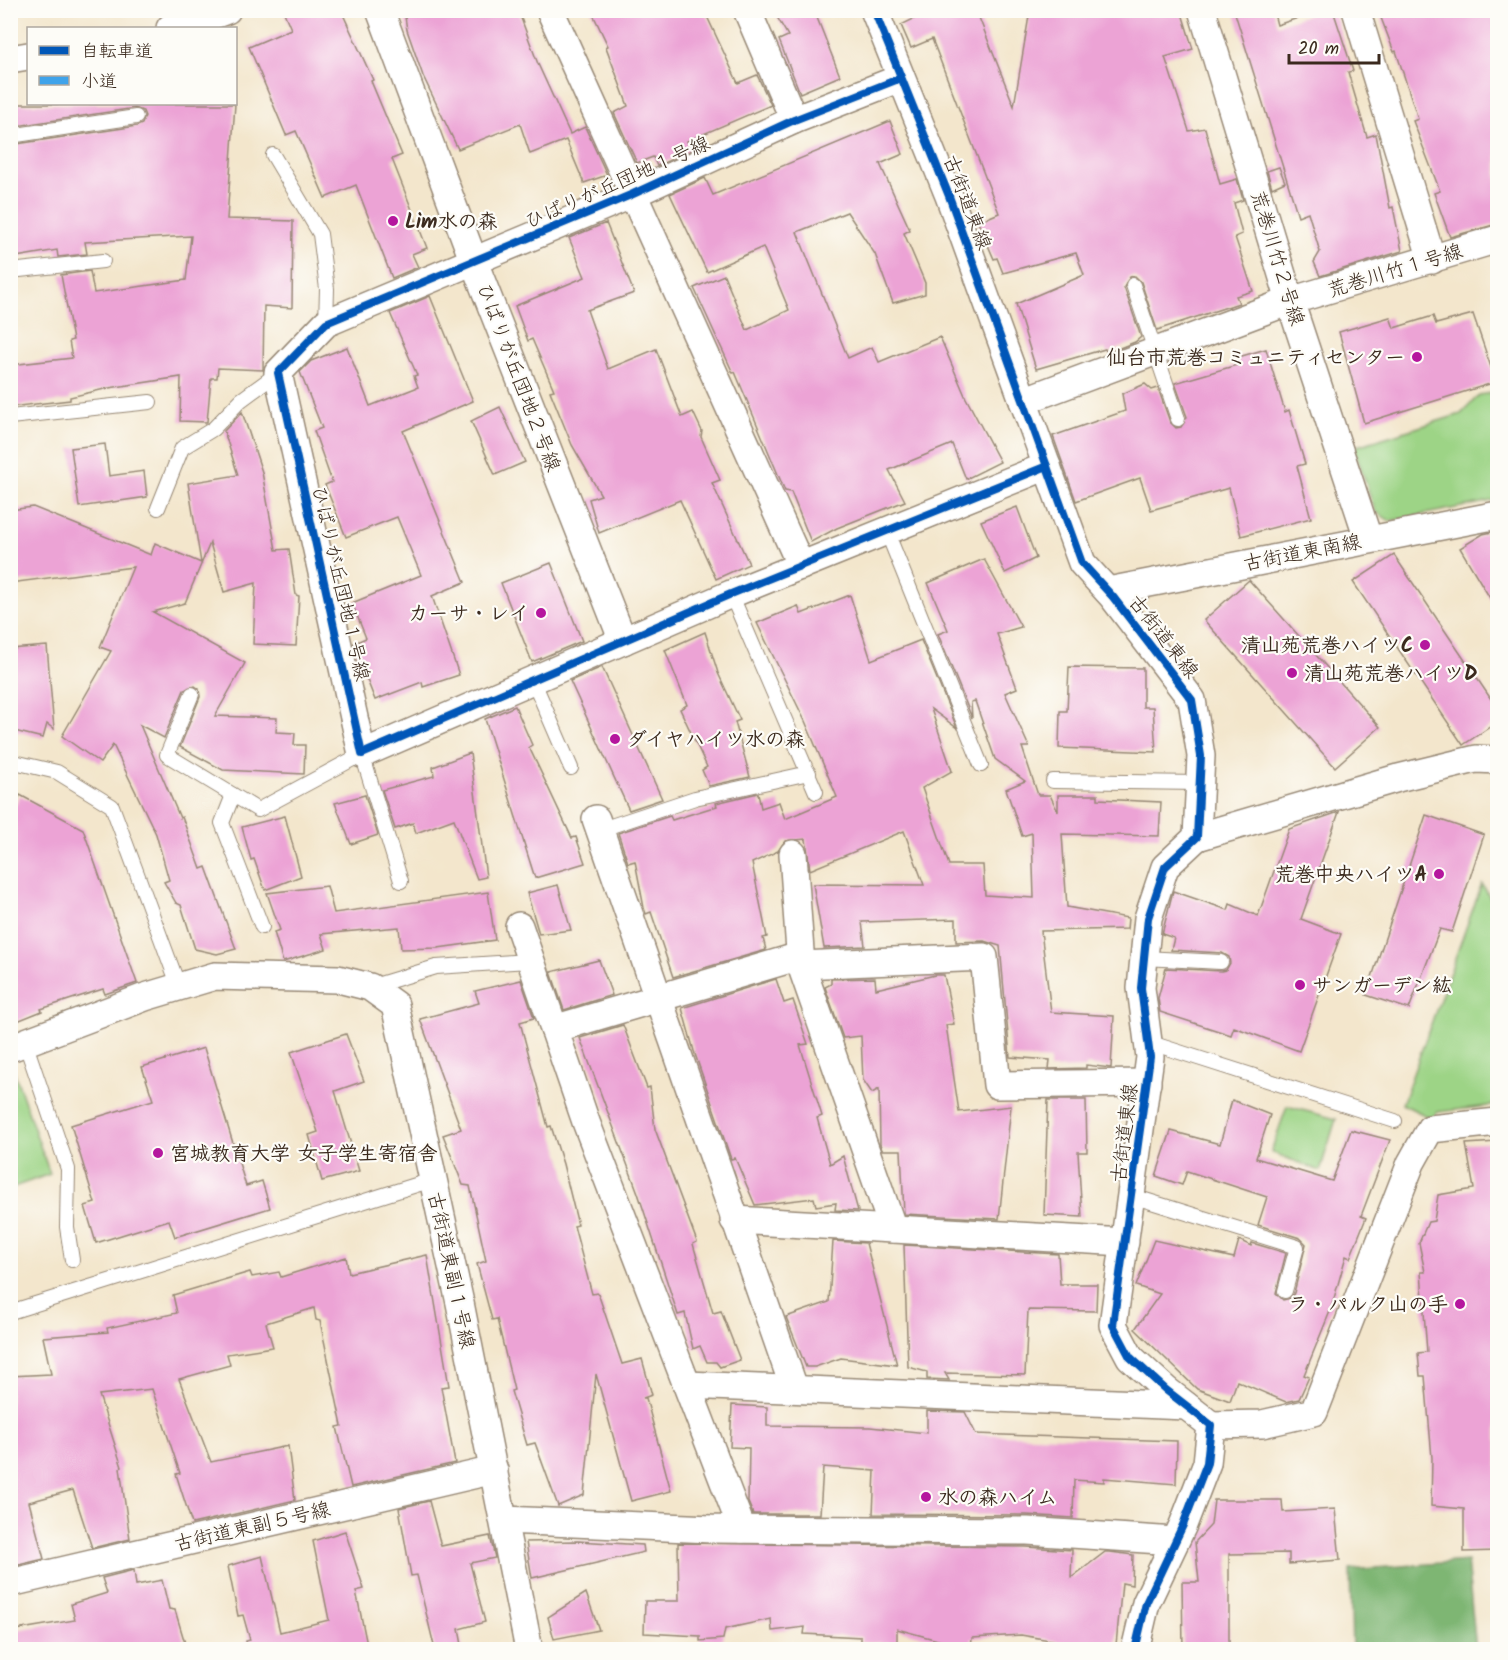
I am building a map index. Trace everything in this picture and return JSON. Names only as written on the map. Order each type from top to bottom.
[{"type":"street","points":[[176,27],[188,25],[227,10]]},
{"type":"street","name":"ひばりが丘団地２号線","points":[[380,10],[474,262],[623,641]]},
{"type":"street","points":[[550,10],[801,566]]},
{"type":"street","points":[[747,10],[794,120]]},
{"type":"street","name":"古街道東線","points":[[874,10],[949,196],[1082,562],[1108,591],[1192,700],[1201,756],[1197,837],[1165,867],[1148,918],[1141,988],[1150,1057],[1113,1325],[1130,1357],[1186,1406],[1212,1425]]},
{"type":"street","name":"荒巻川竹２号線","points":[[1202,10],[1290,301],[1368,538]]},
{"type":"street","points":[[1356,10],[1432,260]]},
{"type":"street","name":"ひばりが丘団地１号線","points":[[362,754],[278,373],[326,323],[633,194],[794,120],[901,78]]},
{"type":"street","name":"荒巻川竹１号線","points":[[1023,401],[1290,301],[1497,239]]},
{"type":"street","points":[[362,754],[731,594],[1047,466]]},
{"type":"street","name":"古街道東南線","points":[[1108,591],[1368,538],[1497,515]]},
{"type":"street","points":[[1197,837],[1398,778],[1476,759],[1497,760]]},
{"type":"street","points":[[598,824],[794,1388]]},
{"type":"street","points":[[793,854],[800,960],[893,1229]]},
{"type":"street","points":[[519,926],[529,961],[586,1122],[742,1529]]},
{"type":"street","points":[[554,1029],[657,998],[800,960],[984,957],[998,1085],[1147,1083]]},
{"type":"street","name":"古街道東副１号線","points":[[18,1045],[145,997],[215,976],[338,979],[370,987],[395,1005],[494,1470],[529,1650]]},
{"type":"street","points":[[1135,1650],[1146,1603],[1207,1463],[1212,1425],[1262,1424],[1314,1412],[1411,1162],[1430,1129],[1497,1122]]},
{"type":"street","points":[[734,1220],[1125,1242]]},
{"type":"street","points":[[687,1385],[1186,1406]]},
{"type":"street","name":"古街道東副５号線","points":[[10,1582],[494,1470]]},
{"type":"street","points":[[504,1520],[742,1529],[1027,1532],[1175,1540]]},
{"type":"lane","points":[[10,136],[136,117]]},
{"type":"lane","points":[[273,155],[320,234],[327,289],[326,323]]},
{"type":"lane","points":[[10,271],[103,261]]},
{"type":"lane","points":[[1133,285],[1178,419]]},
{"type":"lane","points":[[158,508],[182,448],[213,429],[241,400],[278,373]]},
{"type":"lane","points":[[10,417],[150,402]]},
{"type":"lane","points":[[887,531],[981,765]]},
{"type":"lane","points":[[731,594],[816,792]]},
{"type":"lane","points":[[533,680],[571,768]]},
{"type":"lane","points":[[192,694],[167,755],[258,810],[362,754],[401,881]]},
{"type":"lane","points":[[10,761],[57,772],[112,806],[179,987]]},
{"type":"lane","points":[[598,824],[695,798],[809,773]]},
{"type":"lane","points":[[1053,781],[1200,783]]},
{"type":"lane","points":[[233,795],[222,823],[262,927]]},
{"type":"lane","points":[[1144,958],[1221,962]]},
{"type":"lane","points":[[370,987],[436,967],[529,961]]},
{"type":"lane","points":[[1148,1042],[1395,1121]]},
{"type":"lane","points":[[18,1045],[68,1169],[68,1227],[72,1260]]},
{"type":"lane","points":[[10,1312],[432,1180]]},
{"type":"lane","points":[[1132,1196],[1297,1247],[1285,1291]]},
{"type":"green space","points":[[1497,392],[1497,500],[1390,521],[1375,511],[1354,447],[1461,414],[1479,395]]},
{"type":"green space","points":[[1482,884],[1497,909],[1497,1105],[1438,1112],[1431,1118],[1402,1104]]},
{"type":"green space","points":[[10,1060],[50,1174],[11,1188],[10,1188]]},
{"type":"green space","points":[[1287,1106],[1336,1119],[1320,1171],[1271,1152]]},
{"type":"green space","points":[[1467,1561],[1476,1649],[1352,1649],[1350,1570]]},
{"type":"building","points":[[283,10],[341,10],[373,80],[371,81],[402,155],[392,159],[427,248],[412,254],[418,267],[392,278],[356,185],[325,198],[296,131],[286,135],[249,47],[291,29]]},
{"type":"building","points":[[404,10],[518,10],[538,64],[570,134],[585,127],[607,175],[584,183],[566,140],[530,154],[520,124],[458,149],[423,76],[407,30]]},
{"type":"building","points":[[591,10],[704,10],[738,83],[757,75],[771,105],[687,141],[692,150],[657,166],[653,157],[637,163],[614,113],[628,106],[606,47],[608,46]]},
{"type":"building","points":[[773,10],[814,10],[840,76],[800,93],[779,40],[788,36]]},
{"type":"building","points":[[932,10],[976,10],[1014,106],[1030,10],[1181,10],[1193,49],[1165,57],[1189,131],[1205,128],[1220,184],[1237,179],[1243,200],[1234,203],[1242,234],[1235,237],[1253,291],[1236,296],[1239,303],[1157,330],[1141,282],[1135,276],[1130,277],[1124,287],[1141,337],[1135,342],[1107,353],[1105,349],[1036,369],[1016,304],[1084,275],[1076,253],[1003,273],[997,258],[994,259],[978,222],[999,213],[932,39],[911,48],[901,25]]},
{"type":"building","points":[[1234,10],[1273,10],[1277,25],[1322,10],[1333,10],[1353,71],[1348,72],[1367,137],[1376,134],[1390,208],[1393,207],[1402,251],[1320,276],[1314,262],[1320,252],[1308,212],[1298,216]]},
{"type":"building","points":[[1378,10],[1491,10],[1497,29],[1497,224],[1450,237],[1434,193],[1440,191],[1413,121],[1418,119],[1396,51],[1394,52]]},
{"type":"building","points":[[10,104],[235,105],[227,219],[293,221],[292,308],[264,306],[263,370],[218,368],[217,378],[211,378],[207,422],[180,421],[181,377],[109,388],[70,397],[70,400],[10,407],[10,365],[72,358],[69,341],[73,340],[61,275],[90,271],[94,293],[186,280],[191,236],[85,242],[87,254],[58,257],[57,250],[10,258],[10,145],[137,126],[142,124],[145,116],[143,111],[135,108],[10,127]]},
{"type":"building","points":[[890,121],[903,154],[880,164],[910,230],[904,233],[925,283],[925,294],[893,303],[875,254],[847,212],[797,232],[848,358],[872,347],[879,362],[940,337],[966,398],[1000,462],[966,479],[952,444],[889,470],[905,501],[837,528],[811,542],[791,492],[785,491],[735,372],[733,373],[694,288],[724,275],[747,330],[789,310],[763,247],[707,272],[670,194],[705,178],[713,195]]},
{"type":"building","points":[[1279,167],[1285,182],[1272,188],[1267,171]]},
{"type":"building","points":[[606,223],[634,293],[587,310],[608,369],[656,349],[682,417],[693,412],[720,480],[712,483],[749,564],[716,579],[680,500],[599,533],[589,499],[601,495],[572,445],[550,391],[554,390],[532,339],[528,341],[515,306],[585,277],[569,238]]},
{"type":"building","points":[[430,296],[473,401],[403,431],[465,582],[432,596],[459,675],[423,687],[422,682],[375,700],[354,647],[354,643],[366,638],[352,603],[421,575],[397,517],[346,537],[325,485],[332,482],[314,431],[322,428],[300,372],[311,361],[347,347],[370,406],[418,387],[414,376],[417,375],[390,313]]},
{"type":"building","name":"仙台市荒巻コミュニティセンター","points":[[1473,314],[1496,382],[1364,423],[1339,332],[1390,317],[1394,328],[1433,316],[1436,324]]},
{"type":"building","points":[[1266,349],[1285,412],[1289,410],[1305,464],[1297,466],[1311,518],[1241,536],[1229,488],[1151,510],[1140,478],[1076,501],[1053,436],[1125,411],[1122,394],[1145,384],[1152,390],[1158,388],[1170,422],[1176,428],[1181,427],[1187,417],[1175,383],[1237,365],[1235,358]]},
{"type":"building","points":[[500,407],[525,462],[495,475],[471,421]]},
{"type":"building","points":[[242,412],[262,472],[276,550],[289,549],[296,595],[299,596],[296,646],[253,644],[256,583],[224,592],[210,543],[185,603],[153,612],[245,663],[215,716],[277,718],[276,732],[295,733],[294,745],[305,745],[304,774],[223,770],[180,747],[200,697],[199,689],[195,686],[184,690],[164,738],[140,725],[180,818],[182,817],[201,869],[206,867],[236,949],[217,954],[195,949],[181,905],[176,903],[164,882],[169,880],[156,834],[113,745],[100,763],[62,736],[111,651],[100,647],[133,567],[10,583],[10,510],[33,507],[151,555],[155,543],[201,563],[188,483],[238,475],[224,431]]},
{"type":"building","points":[[105,444],[109,476],[144,471],[147,497],[79,507],[71,448]]},
{"type":"building","points":[[1017,507],[1036,558],[1005,573],[981,521]]},
{"type":"building","points":[[1497,531],[1497,610],[1460,548],[1483,534]]},
{"type":"building","name":"清山苑荒巻ハイツC","points":[[1394,555],[1497,708],[1497,722],[1463,745],[1353,582]]},
{"type":"building","points":[[984,559],[1021,627],[997,634],[1017,688],[1005,693],[1029,747],[1022,747],[1038,795],[1050,795],[1058,812],[1058,795],[1098,795],[1098,799],[1161,802],[1159,836],[1062,834],[1067,907],[1128,918],[1127,929],[1041,931],[1051,1012],[1114,1016],[1111,1068],[1086,1065],[1086,1068],[1049,1069],[1050,1060],[1010,1057],[1000,946],[984,941],[956,942],[956,919],[862,922],[865,946],[824,948],[813,884],[924,885],[904,831],[810,870],[806,839],[785,841],[778,851],[752,863],[767,937],[763,938],[766,950],[673,977],[651,912],[646,914],[644,908],[635,861],[628,863],[618,833],[670,816],[672,820],[717,806],[716,803],[758,793],[761,808],[779,802],[785,819],[837,797],[805,721],[757,623],[798,606],[801,614],[850,595],[871,660],[921,640],[957,728],[931,709],[952,771],[922,788],[949,865],[983,865],[985,895],[1034,898],[1032,833],[1022,836],[1006,789],[1025,781],[995,759],[975,701],[971,702],[972,718],[938,634],[948,630],[928,583]]},
{"type":"building","name":"カーサ・レイ","points":[[551,563],[582,641],[532,662],[501,583]]},
{"type":"building","name":"清山苑荒巻ハイツD","points":[[1249,580],[1380,727],[1335,767],[1204,620]]},
{"type":"building","points":[[705,632],[718,673],[740,720],[735,722],[750,777],[709,786],[702,770],[707,767],[680,709],[687,705],[665,650]]},
{"type":"building","points":[[47,646],[54,729],[47,724],[43,738],[10,730],[10,649]]},
{"type":"building","name":"ダイヤハイツ水の森","points":[[602,667],[662,799],[629,810],[570,681]]},
{"type":"building","points":[[1069,667],[1143,668],[1143,707],[1153,707],[1156,752],[1059,748],[1060,711],[1067,711]]},
{"type":"building","points":[[515,706],[532,745],[529,747],[572,838],[576,837],[585,863],[535,878],[485,719]]},
{"type":"building","points":[[470,753],[486,877],[477,879],[454,819],[416,833],[413,823],[395,829],[382,790],[434,776],[433,767]]},
{"type":"building","points":[[20,795],[83,829],[137,983],[105,994],[103,989],[41,1009],[42,1011],[10,1024],[10,816]]},
{"type":"building","points":[[365,795],[378,835],[351,844],[335,803]]},
{"type":"building","points":[[1339,812],[1301,919],[1341,934],[1299,1051],[1234,1027],[1231,1035],[1160,1012],[1158,998],[1166,968],[1221,971],[1226,970],[1230,963],[1229,957],[1222,953],[1171,950],[1174,938],[1162,934],[1173,891],[1228,910],[1230,904],[1258,916],[1289,829]]},
{"type":"building","name":"荒巻中央ハイツA","points":[[1426,815],[1484,835],[1452,932],[1440,929],[1409,1009],[1366,995]]},
{"type":"building","points":[[285,816],[301,876],[265,890],[254,859],[251,860],[242,827]]},
{"type":"building","points":[[558,885],[571,930],[539,934],[527,893]]},
{"type":"building","points":[[327,886],[334,913],[488,892],[495,940],[438,948],[401,949],[399,927],[321,934],[326,949],[283,962],[274,932],[280,930],[267,893]]},
{"type":"building","points":[[599,960],[612,995],[564,1010],[551,972]]},
{"type":"building","points":[[935,975],[944,975],[954,1024],[946,1025],[959,1112],[1011,1106],[999,1219],[904,1214],[901,1150],[882,1150],[879,1089],[872,1093],[863,1080],[861,1036],[843,1038],[825,987],[831,984],[831,979],[875,978],[876,989]]},
{"type":"building","points":[[776,979],[784,1003],[793,1000],[808,1044],[800,1045],[822,1116],[817,1118],[830,1164],[843,1156],[858,1211],[835,1210],[836,1203],[816,1206],[814,1198],[755,1205],[735,1158],[731,1159],[694,1051],[682,1008]]},
{"type":"building","points":[[521,980],[534,1018],[520,1022],[548,1127],[551,1126],[563,1164],[578,1225],[574,1226],[592,1294],[598,1293],[622,1364],[642,1359],[652,1395],[643,1398],[646,1398],[671,1491],[631,1501],[596,1374],[584,1495],[558,1506],[535,1443],[527,1445],[511,1391],[514,1390],[497,1319],[492,1320],[477,1264],[486,1261],[470,1186],[463,1185],[443,1135],[461,1129],[420,1019],[479,1003],[475,991]]},
{"type":"building","points":[[623,1025],[647,1088],[650,1087],[655,1129],[697,1242],[693,1244],[713,1313],[721,1311],[740,1360],[720,1367],[716,1362],[707,1362],[700,1346],[693,1349],[685,1313],[678,1315],[638,1193],[580,1038]]},
{"type":"building","points":[[346,1034],[364,1081],[335,1091],[359,1171],[322,1181],[309,1135],[318,1132],[291,1052]]},
{"type":"building","name":"宮城教育大学 女子学生寄宿舎","points":[[204,1048],[246,1186],[262,1181],[270,1208],[175,1237],[169,1220],[96,1243],[85,1206],[95,1203],[71,1125],[153,1100],[142,1067]]},
{"type":"building","points":[[1048,1100],[1086,1100],[1087,1152],[1078,1152],[1082,1217],[1044,1215]]},
{"type":"building","points":[[1232,1100],[1270,1115],[1256,1158],[1332,1181],[1351,1130],[1390,1140],[1361,1216],[1366,1218],[1350,1258],[1346,1256],[1331,1309],[1304,1375],[1309,1377],[1299,1399],[1286,1402],[1237,1381],[1230,1401],[1197,1389],[1135,1329],[1160,1294],[1136,1286],[1154,1240],[1234,1258],[1239,1240],[1251,1246],[1252,1243],[1286,1253],[1276,1293],[1283,1300],[1291,1298],[1294,1293],[1306,1244],[1300,1238],[1258,1225],[1267,1197],[1187,1171],[1182,1185],[1156,1176],[1171,1131],[1220,1144]]},
{"type":"building","points":[[1497,1142],[1497,1551],[1464,1552],[1464,1509],[1431,1506],[1432,1458],[1425,1376],[1420,1376],[1418,1353],[1427,1352],[1421,1272],[1425,1272],[1419,1243],[1428,1222],[1434,1221],[1438,1195],[1474,1189],[1466,1144]]},
{"type":"building","points":[[833,1241],[866,1243],[897,1365],[841,1358],[815,1367],[806,1367],[786,1317],[829,1302]]},
{"type":"building","points":[[904,1245],[1058,1254],[1060,1284],[1097,1284],[1096,1311],[1028,1310],[1025,1375],[945,1373],[949,1380],[927,1379],[927,1372],[908,1367]]},
{"type":"building","points":[[427,1255],[449,1386],[441,1387],[455,1463],[351,1487],[337,1427],[342,1426],[320,1321],[316,1320],[314,1308],[266,1323],[273,1347],[227,1354],[230,1365],[179,1379],[211,1462],[288,1446],[295,1500],[192,1524],[176,1474],[180,1473],[152,1389],[99,1395],[122,1467],[120,1468],[130,1539],[92,1548],[73,1490],[29,1502],[44,1559],[10,1567],[10,1376],[51,1374],[43,1337],[108,1332],[107,1328],[177,1313],[173,1295],[250,1272],[252,1277],[279,1272],[281,1277],[346,1257],[349,1273]]},
{"type":"building","points":[[732,1405],[767,1407],[767,1426],[870,1427],[927,1433],[927,1411],[965,1412],[976,1434],[1177,1441],[1176,1484],[1104,1478],[1104,1482],[1074,1480],[1073,1518],[1027,1515],[873,1514],[875,1471],[823,1467],[820,1514],[753,1514],[748,1502],[749,1448],[730,1447]]},
{"type":"building","points":[[1214,1500],[1282,1500],[1283,1512],[1335,1509],[1340,1560],[1289,1564],[1289,1553],[1229,1554],[1229,1650],[1183,1650],[1182,1582],[1199,1582],[1195,1542],[1211,1525]]},
{"type":"building","points":[[429,1501],[441,1546],[490,1536],[495,1558],[470,1563],[485,1622],[459,1629],[463,1650],[435,1650],[417,1575],[411,1576],[399,1508]]},
{"type":"building","points":[[345,1531],[364,1589],[356,1591],[368,1650],[247,1650],[246,1641],[250,1640],[243,1615],[238,1616],[228,1566],[262,1556],[280,1632],[329,1620],[313,1541]]},
{"type":"building","points":[[578,1541],[643,1545],[644,1552],[532,1578],[526,1542]]},
{"type":"building","points":[[678,1543],[1026,1547],[1072,1550],[1071,1578],[1105,1552],[1110,1552],[1133,1555],[1132,1585],[1122,1583],[1116,1645],[1061,1642],[1021,1635],[972,1638],[971,1649],[897,1629],[897,1643],[861,1642],[861,1637],[804,1634],[805,1627],[772,1631],[771,1619],[725,1629],[723,1639],[700,1641],[700,1636],[644,1633],[645,1601],[679,1601]]},
{"type":"building","points":[[134,1570],[136,1585],[162,1580],[169,1609],[175,1610],[187,1650],[73,1650],[73,1645],[41,1650],[10,1650],[10,1631],[75,1620],[71,1604],[107,1593],[102,1578]]},
{"type":"building","points":[[586,1593],[599,1630],[554,1639],[548,1617]]},
{"type":"cycle path","points":[[874,10],[949,196],[1082,563],[1113,597],[1192,700],[1201,756],[1197,837],[1165,867],[1148,918],[1141,988],[1150,1057],[1113,1325],[1130,1357],[1166,1390],[1211,1425],[1207,1463],[1183,1525],[1146,1603],[1135,1650]]},
{"type":"cycle path","points":[[901,78],[794,120],[633,194],[326,323],[278,373],[362,754],[731,594],[1047,466]]},
{"type":"place","name":"Lim水の森","points":[[393,221]]},
{"type":"place","name":"仙台市荒巻コミュニティセンター","points":[[1417,357]]},
{"type":"place","name":"カーサ・レイ","points":[[541,613]]},
{"type":"place","name":"清山苑荒巻ハイツC","points":[[1425,645]]},
{"type":"place","name":"清山苑荒巻ハイツD","points":[[1292,673]]},
{"type":"place","name":"ダイヤハイツ水の森","points":[[615,739]]},
{"type":"place","name":"荒巻中央ハイツA","points":[[1439,874]]},
{"type":"place","name":"サンガーデン紘","points":[[1300,985]]},
{"type":"place","name":"宮城教育大学 女子学生寄宿舎","points":[[158,1153]]},
{"type":"place","name":"ラ・パルク山の手","points":[[1460,1304]]},
{"type":"place","name":"水の森ハイム","points":[[926,1497]]}]
